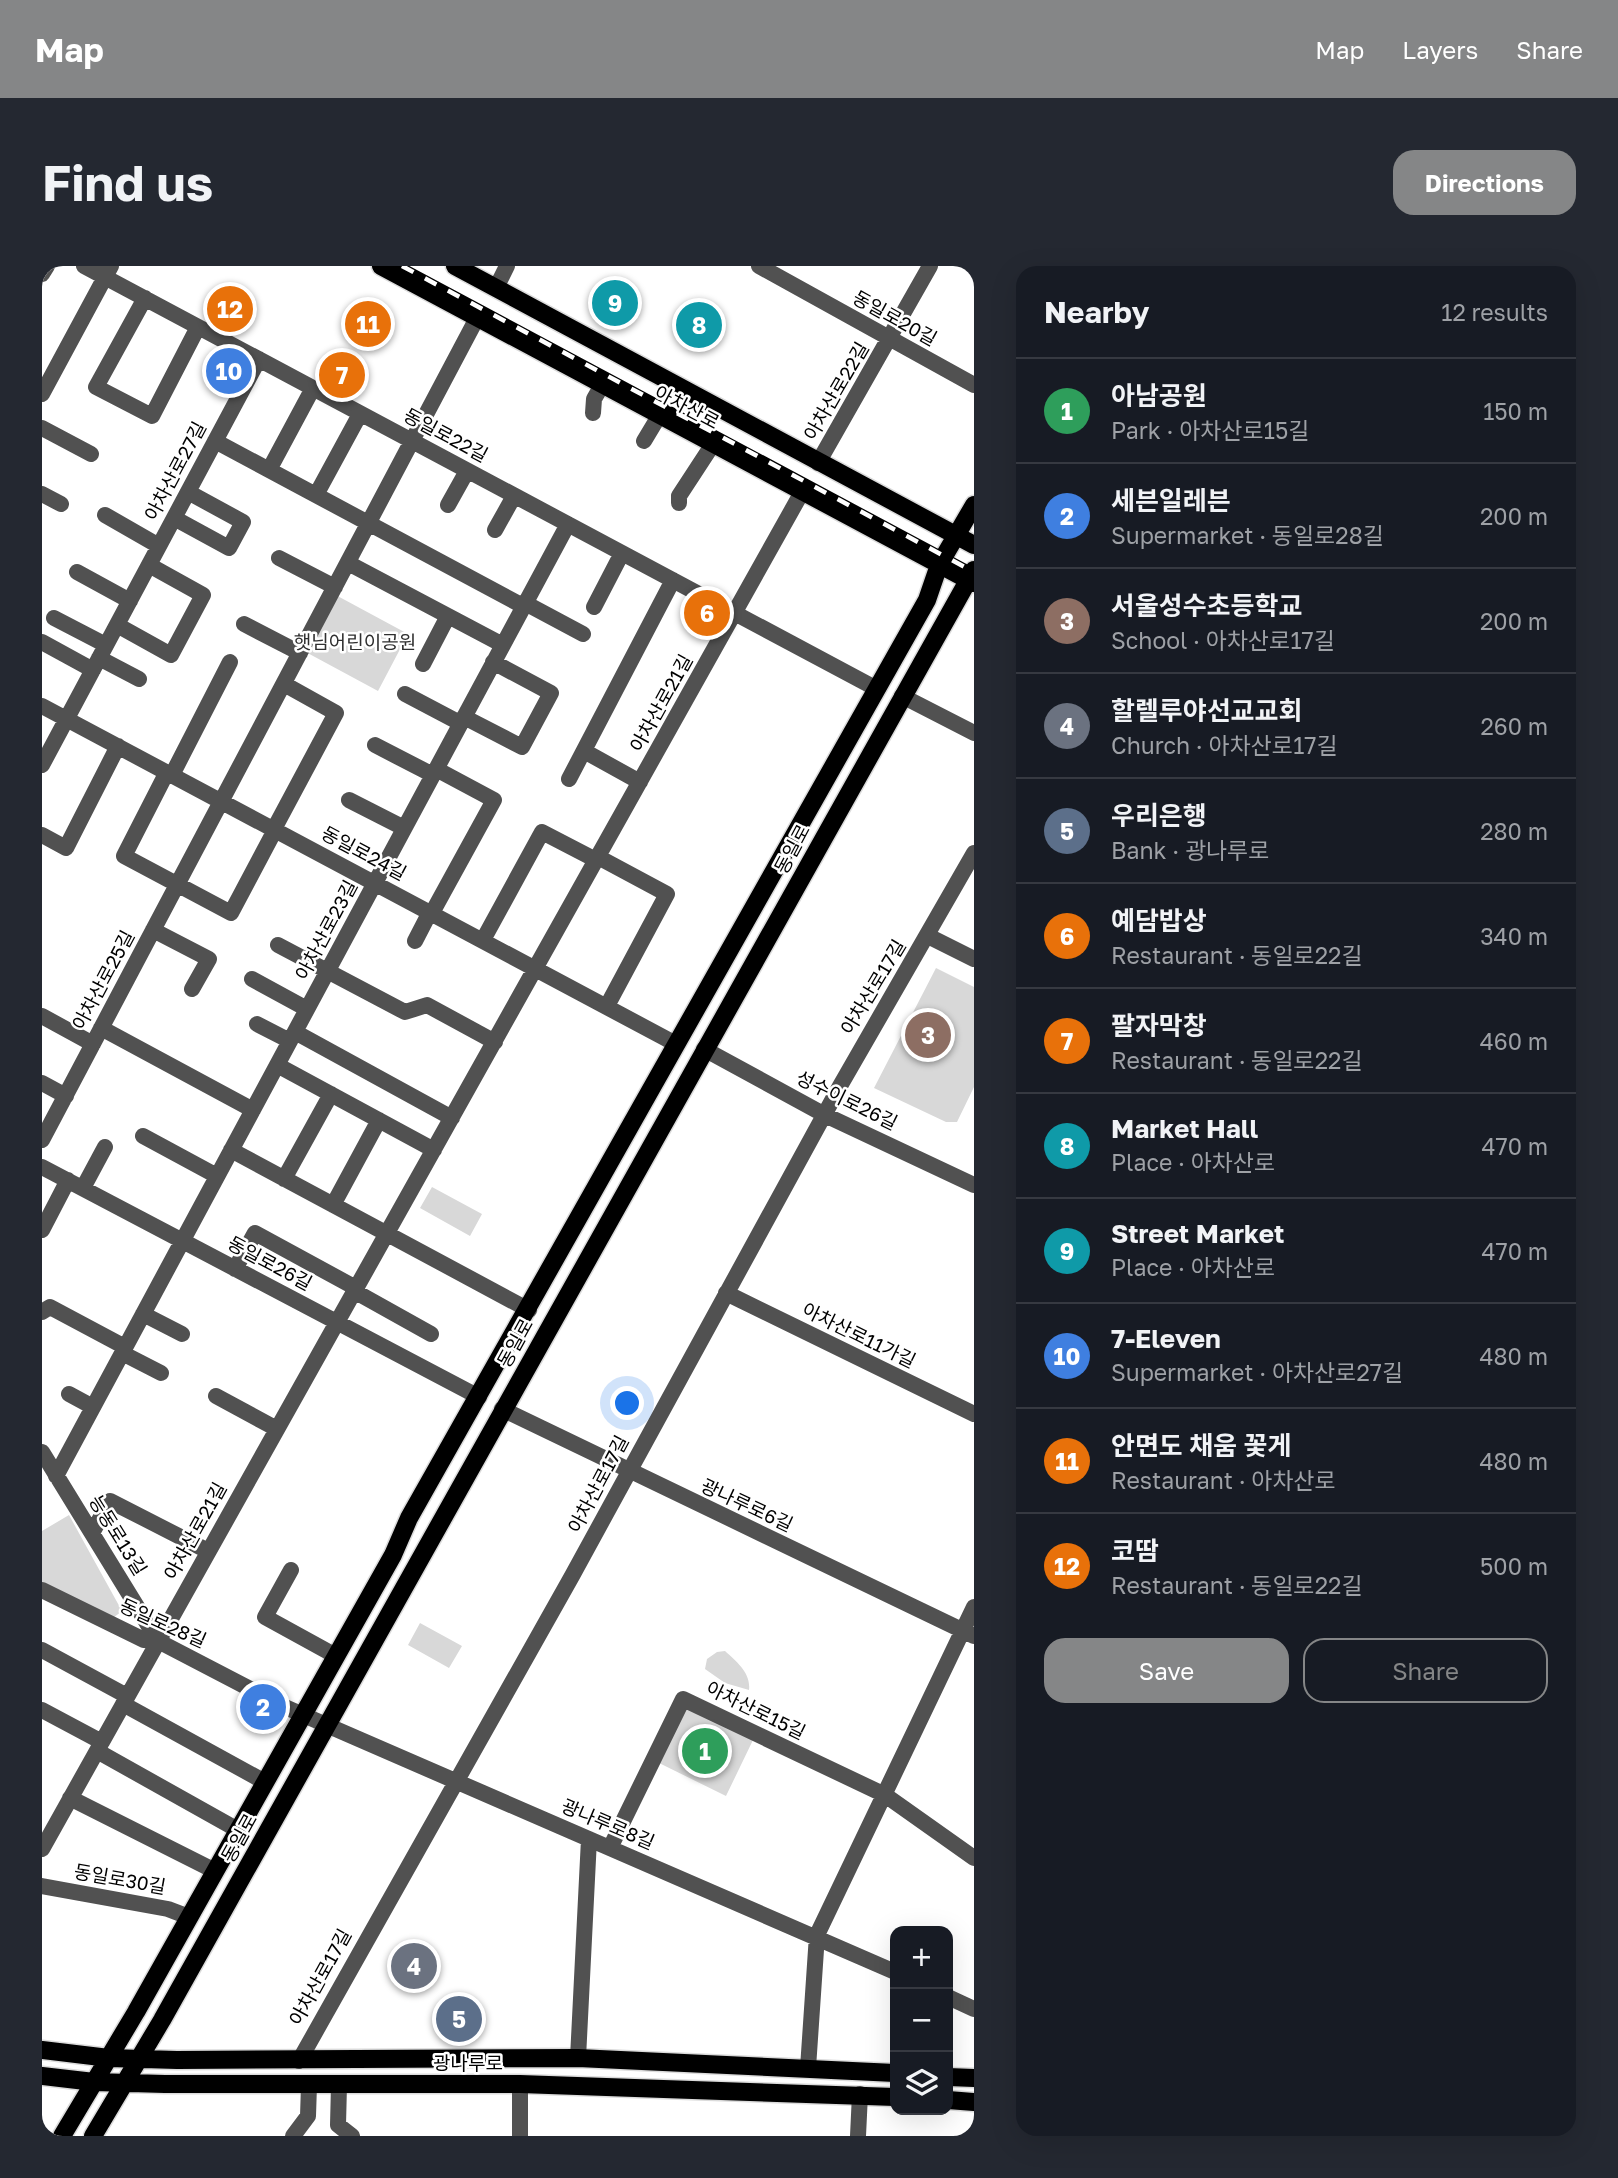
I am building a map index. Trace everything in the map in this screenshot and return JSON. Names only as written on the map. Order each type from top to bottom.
[{"type":"main road","name":"아차산로","points":[[380,266],[939,565],[972,578]]},
{"type":"main road","name":"아차산로","points":[[455,266],[974,545]]},
{"type":"main road","name":"동일로","points":[[62,2136],[393,1555],[409,1518],[529,1310],[720,964],[927,600],[939,565],[974,505]]},
{"type":"main road","name":"동일로","points":[[93,2136],[187,1976],[905,691],[972,578]]},
{"type":"main road","points":[[899,650],[909,647],[916,652],[903,674],[905,691]]},
{"type":"main road","points":[[720,964],[722,985],[704,1017],[711,1023],[721,1019]]},
{"type":"main road","points":[[466,1420],[483,1411],[502,1409]]},
{"type":"main road","points":[[338,1653],[340,1669],[333,1682],[340,1686],[351,1682]]},
{"type":"main road","points":[[186,1922],[182,1949],[169,1973],[178,1978],[187,1976]]},
{"type":"main road","name":"광나루로","points":[[42,2050],[139,2059],[578,2058],[890,2073]]},
{"type":"main road","points":[[520,2057],[520,2084]]},
{"type":"main road","name":"광나루로","points":[[42,2076],[94,2082],[520,2084],[890,2097]]},
{"type":"main road","points":[[953,2077],[974,2078]]},
{"type":"main road","points":[[953,2100],[974,2102]]},
{"type":"street","points":[[42,274],[47,266]]},
{"type":"street","name":"동일로22길","points":[[84,266],[108,271],[145,298],[198,327],[877,689]]},
{"type":"street","points":[[496,288],[507,266]]},
{"type":"street","name":"동일로20길","points":[[759,266],[974,385]]},
{"type":"street","name":"아차산로22길","points":[[818,463],[930,266]]},
{"type":"street","points":[[42,394],[108,271]]},
{"type":"street","points":[[145,298],[96,387],[152,416],[198,327]]},
{"type":"street","name":"아차산로25길","points":[[42,1140],[477,318]]},
{"type":"street","name":"아차산로27길","points":[[42,765],[259,359]]},
{"type":"street","points":[[593,413],[594,399],[602,385]]},
{"type":"street","points":[[269,470],[313,388]]},
{"type":"street","points":[[316,495],[360,414]]},
{"type":"street","points":[[644,441],[659,415]]},
{"type":"street","points":[[42,428],[91,454]]},
{"type":"street","points":[[215,441],[583,634]]},
{"type":"street","points":[[679,503],[679,496],[713,444]]},
{"type":"street","points":[[448,505],[467,471]]},
{"type":"street","points":[[174,518],[229,548],[243,523],[188,492]]},
{"type":"street","name":"아차산로21길","points":[[42,1850],[802,492]]},
{"type":"street","points":[[42,494],[61,504]]},
{"type":"street","points":[[495,530],[514,496]]},
{"type":"street","points":[[105,515],[159,546]]},
{"type":"street","name":"아차산로23길","points":[[56,1476],[568,524]]},
{"type":"street","points":[[594,607],[622,553]]},
{"type":"street","points":[[279,558],[335,587]]},
{"type":"street","points":[[348,563],[503,645]]},
{"type":"street","points":[[117,625],[171,655],[203,595],[149,565]]},
{"type":"street","points":[[77,572],[130,601]]},
{"type":"street","points":[[569,779],[673,580]]},
{"type":"street","points":[[423,664],[448,616]]},
{"type":"street","points":[[54,618],[99,658]]},
{"type":"street","points":[[244,624],[300,653]]},
{"type":"street","points":[[42,642],[99,658],[139,679]]},
{"type":"street","points":[[230,662],[124,856],[232,913],[336,713],[284,684]]},
{"type":"street","points":[[405,694],[522,747],[551,693],[493,662]]},
{"type":"street","points":[[905,691],[974,733]]},
{"type":"street","name":"동일로24길","points":[[42,706],[676,1044]]},
{"type":"street","points":[[375,745],[494,800],[415,941]]},
{"type":"street","points":[[42,835],[66,848],[118,746]]},
{"type":"street","points":[[584,751],[640,782]]},
{"type":"street","points":[[349,800],[404,828]]},
{"type":"street","points":[[483,940],[542,832],[667,894],[607,1006]]},
{"type":"street","name":"아차산로17길","points":[[299,2060],[457,1782],[908,964],[928,936],[974,853]]},
{"type":"street","points":[[153,930],[209,958],[192,989]]},
{"type":"street","points":[[928,936],[974,958]]},
{"type":"street","points":[[278,945],[405,1012],[427,1005],[495,1042]]},
{"type":"street","points":[[252,979],[307,1009]]},
{"type":"street","points":[[42,1016],[93,1044]]},
{"type":"street","points":[[257,1024],[292,1037],[452,1118]]},
{"type":"street","points":[[101,1028],[253,1110]]},
{"type":"street","name":"성수이로26길","points":[[704,1049],[825,1115],[974,1185]]},
{"type":"street","points":[[277,1065],[434,1150]]},
{"type":"street","points":[[42,1083],[66,1096]]},
{"type":"street","points":[[285,1179],[331,1094]]},
{"type":"street","points":[[333,1205],[379,1120]]},
{"type":"street","points":[[143,1136],[218,1176]]},
{"type":"street","points":[[83,1188],[105,1147]]},
{"type":"street","points":[[231,1150],[386,1234]]},
{"type":"street","name":"동일로26길","points":[[42,1167],[479,1397]]},
{"type":"street","points":[[42,1230],[68,1180]]},
{"type":"street","points":[[236,1269],[255,1234],[430,1334]]},
{"type":"street","name":"동일로","points":[[386,1234],[529,1310]]},
{"type":"street","name":"아차산로11가길","points":[[726,1293],[974,1414]]},
{"type":"street","points":[[46,1310],[124,1350],[161,1373]]},
{"type":"street","points":[[143,1314],[182,1334]]},
{"type":"street","points":[[69,1394],[93,1407]]},
{"type":"street","points":[[216,1396],[277,1429]]},
{"type":"street","name":"광나루로6길","points":[[502,1409],[968,1633]]},
{"type":"street","name":"능동로13길","points":[[42,1452],[158,1641]]},
{"type":"street","points":[[92,1533],[110,1500],[208,1551]]},
{"type":"street","points":[[291,1570],[265,1617],[338,1653]]},
{"type":"street","name":"동일로28길","points":[[42,1590],[144,1640],[158,1641],[285,1707],[304,1713]]},
{"type":"street","points":[[808,2068],[817,1935],[968,1633],[974,1607]]},
{"type":"street","points":[[42,1650],[265,1782]]},
{"type":"street","name":"아차산로15길","points":[[610,1848],[683,1699],[885,1795],[974,1858]]},
{"type":"street","name":"동일로","points":[[42,1710],[238,1830]]},
{"type":"street","name":"광나루로8길","points":[[304,1713],[457,1782],[817,1935],[890,1970]]},
{"type":"street","name":"동일로","points":[[70,1798],[215,1871]]},
{"type":"street","points":[[578,2058],[589,1839]]},
{"type":"street","name":"동일로30길","points":[[42,1886],[168,1909],[186,1922]]},
{"type":"street","points":[[953,1999],[974,2009]]},
{"type":"street","points":[[520,2084],[520,2136]]},
{"type":"street","points":[[293,2136],[308,2116],[309,2085]]},
{"type":"street","points":[[338,2085],[338,2125],[352,2136]]},
{"type":"street","points":[[858,2136],[860,2094]]},
{"type":"green space","name":"햇님어린이공원","points":[[332,593],[408,634],[378,691],[302,650]]},
{"type":"green space","points":[[936,968],[974,987],[974,1087],[957,1122],[946,1122],[874,1088]]},
{"type":"green space","points":[[432,1187],[482,1214],[470,1236],[420,1208]]},
{"type":"green space","points":[[69,1515],[122,1611],[113,1618],[42,1582],[42,1531]]},
{"type":"green space","points":[[420,1623],[462,1646],[449,1668],[408,1645]]},
{"type":"green space","points":[[725,1651],[745,1673],[749,1690],[725,1683],[705,1669],[707,1659],[717,1652]]},
{"type":"green space","points":[[684,1706],[753,1740],[726,1796],[657,1762]]},
{"type":"railway","points":[[402,266],[974,572]]},
{"type":"place","name":"Street Market","points":[[615,303]]},
{"type":"place","name":"코땀","points":[[230,309]]},
{"type":"place","name":"안면도 채움 꽃게","points":[[368,324]]},
{"type":"place","name":"Market Hall","points":[[699,325]]},
{"type":"place","name":"7-Eleven","points":[[229,371]]},
{"type":"place","name":"팔자막창","points":[[342,375]]},
{"type":"place","name":"예담밥상","points":[[707,613]]},
{"type":"place","name":"서울성수초등학교","points":[[928,1035]]},
{"type":"place","name":"세븐일레븐","points":[[263,1707]]},
{"type":"place","name":"아남공원","points":[[705,1751]]},
{"type":"place","name":"할렐루야선교교회","points":[[414,1966]]},
{"type":"place","name":"우리은행","points":[[459,2019]]}]
